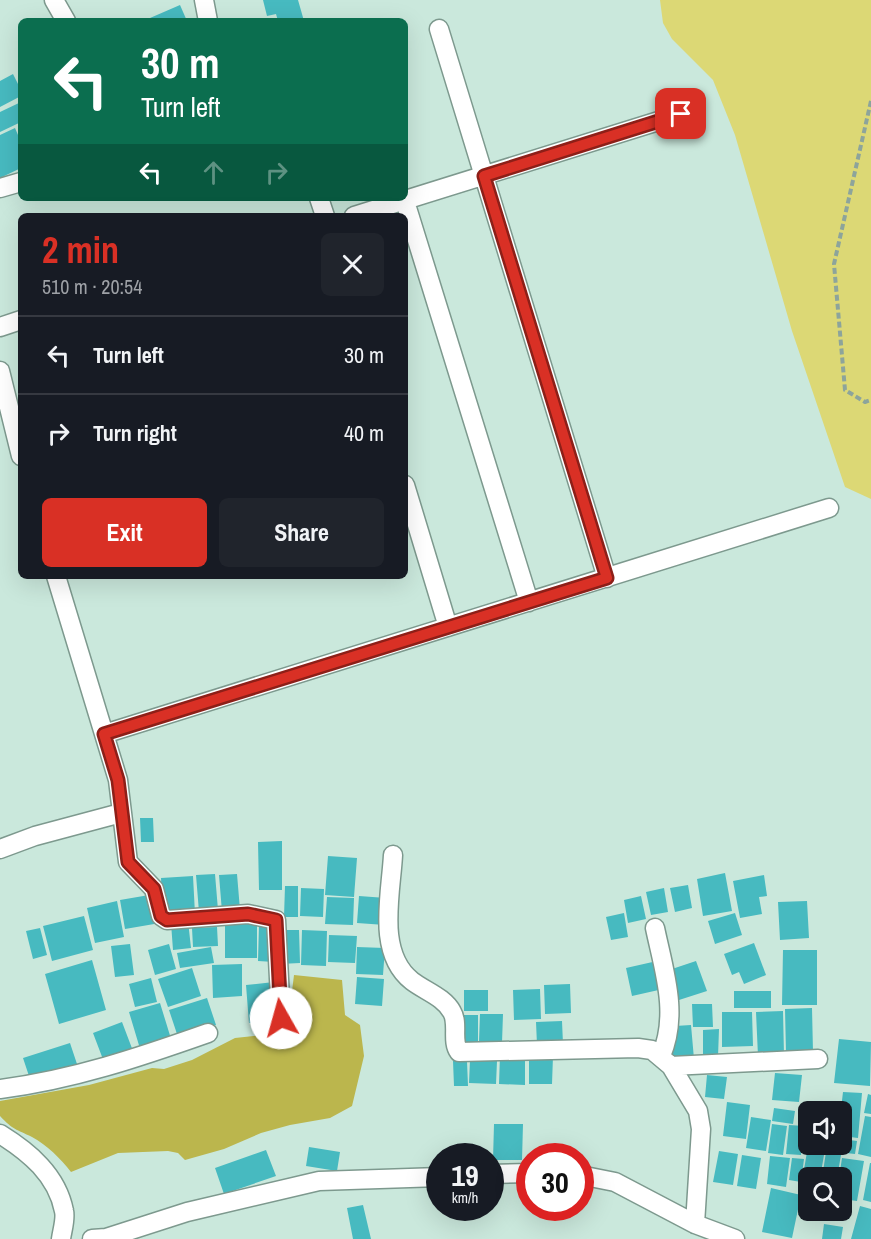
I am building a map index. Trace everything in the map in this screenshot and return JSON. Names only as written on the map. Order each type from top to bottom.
[{"type":"street","points":[[54,0],[64,18]]},
{"type":"street","points":[[204,0],[207,18]]},
{"type":"street","points":[[439,29],[607,578]]},
{"type":"street","points":[[408,198],[681,114]]},
{"type":"street","points":[[0,188],[18,183]]},
{"type":"street","points":[[363,213],[399,201]]},
{"type":"street","points":[[406,201],[529,602]]},
{"type":"street","points":[[0,327],[18,322]]},
{"type":"street","points":[[0,371],[18,444]]},
{"type":"street","points":[[408,495],[448,627]]},
{"type":"street","points":[[104,734],[830,508]]},
{"type":"street","points":[[57,579],[118,780],[128,862],[154,889],[163,918],[248,914],[276,920],[281,1018]]},
{"type":"street","points":[[0,849],[35,836],[121,813]]},
{"type":"street","points":[[393,855],[389,924],[395,959],[402,972],[442,1000],[452,1011],[459,1052],[638,1048],[652,1050],[666,1061],[698,1111],[701,1129],[695,1224]]},
{"type":"street","points":[[654,928],[670,1003],[666,1061]]},
{"type":"street","points":[[0,1089],[32,1085],[111,1066],[208,1033]]},
{"type":"street","points":[[666,1061],[818,1059]]},
{"type":"street","points":[[0,1134],[30,1152],[54,1184],[65,1212],[61,1239]]},
{"type":"street","points":[[92,1239],[106,1238],[243,1197],[320,1181],[426,1177]]},
{"type":"street","points":[[594,1177],[615,1182],[695,1224],[735,1239]]},
{"type":"path","points":[[871,101],[834,264],[844,390],[865,402],[871,400]]},
{"type":"shaded area","points":[[660,0],[871,0],[871,499],[845,487],[792,331],[735,135],[713,80],[672,39],[663,23]]},
{"type":"shaded area","points":[[294,975],[342,980],[345,1015],[360,1025],[364,1056],[352,1106],[330,1118],[261,1133],[224,1149],[185,1160],[178,1153],[168,1151],[118,1153],[71,1172],[48,1148],[12,1127],[0,1116],[0,1101],[89,1085],[152,1068],[164,1069],[192,1060],[235,1038],[262,1035],[288,1024]]},
{"type":"building","points":[[263,0],[298,0],[303,18],[277,18],[276,14],[267,16]]},
{"type":"building","points":[[180,5],[186,18],[150,18]]},
{"type":"building","points":[[13,74],[18,84],[18,98],[0,107],[0,81]]},
{"type":"building","points":[[18,103],[18,123],[0,132],[0,112]]},
{"type":"building","points":[[15,128],[18,135],[18,169],[0,178],[0,135]]},
{"type":"building","points":[[140,818],[153,818],[154,842],[141,842]]},
{"type":"building","points":[[282,841],[282,890],[259,890],[258,842]]},
{"type":"building","points":[[328,856],[357,858],[354,897],[325,895]]},
{"type":"building","points":[[725,873],[732,911],[703,916],[697,879]]},
{"type":"building","points":[[215,874],[218,910],[199,912],[196,875]]},
{"type":"building","points":[[237,874],[240,910],[222,912],[219,875]]},
{"type":"building","points":[[764,875],[767,896],[759,897],[762,914],[740,918],[733,881]]},
{"type":"building","points":[[193,876],[195,914],[163,916],[161,878]]},
{"type":"building","points":[[688,885],[692,908],[675,912],[670,888]]},
{"type":"building","points":[[285,886],[298,886],[298,917],[284,917]]},
{"type":"building","points":[[301,888],[324,889],[323,917],[300,916]]},
{"type":"building","points":[[664,888],[668,912],[651,915],[646,892]]},
{"type":"building","points":[[155,894],[160,923],[125,929],[120,900]]},
{"type":"building","points":[[359,896],[386,898],[385,925],[357,923]]},
{"type":"building","points":[[641,896],[646,919],[628,923],[624,900]]},
{"type":"building","points":[[327,897],[354,898],[353,925],[325,924]]},
{"type":"building","points":[[117,901],[124,937],[95,943],[87,908]]},
{"type":"building","points":[[807,901],[809,938],[780,940],[778,902]]},
{"type":"building","points":[[624,913],[628,937],[611,940],[606,917]]},
{"type":"building","points":[[735,913],[742,935],[715,944],[708,921]]},
{"type":"building","points":[[84,916],[93,950],[52,961],[43,926]]},
{"type":"building","points":[[225,918],[257,918],[257,958],[225,958]]},
{"type":"building","points":[[188,921],[191,948],[173,950],[171,923]]},
{"type":"building","points":[[259,925],[275,926],[274,962],[258,961]]},
{"type":"building","points":[[217,927],[218,946],[193,947],[192,928]]},
{"type":"building","points":[[40,928],[47,955],[33,959],[26,931]]},
{"type":"building","points":[[280,930],[299,930],[300,963],[280,964]]},
{"type":"building","points":[[302,930],[327,931],[326,966],[301,965]]},
{"type":"building","points":[[329,935],[357,936],[355,963],[328,962]]},
{"type":"building","points":[[754,943],[766,975],[744,984],[739,972],[732,975],[724,954]]},
{"type":"building","points":[[130,944],[134,975],[115,977],[111,946]]},
{"type":"building","points":[[169,944],[176,969],[155,975],[148,950]]},
{"type":"building","points":[[211,947],[214,963],[180,968],[177,953]]},
{"type":"building","points":[[357,947],[385,948],[383,975],[356,974]]},
{"type":"building","points":[[783,950],[817,950],[817,1005],[782,1005]]},
{"type":"building","points":[[92,960],[106,1010],[59,1024],[45,974]]},
{"type":"building","points":[[657,961],[663,989],[632,996],[626,968]]},
{"type":"building","points":[[696,961],[707,991],[679,1000],[669,970]]},
{"type":"building","points":[[242,964],[242,996],[213,998],[212,965]]},
{"type":"building","points":[[192,968],[201,996],[168,1007],[158,979]]},
{"type":"building","points":[[357,977],[384,979],[382,1006],[355,1004]]},
{"type":"building","points":[[151,978],[157,1002],[135,1007],[129,984]]},
{"type":"building","points":[[274,982],[277,1021],[249,1023],[246,985]]},
{"type":"building","points":[[570,984],[571,1013],[545,1014],[544,985]]},
{"type":"building","points":[[540,989],[541,1019],[514,1020],[513,990]]},
{"type":"building","points":[[464,990],[488,990],[488,1011],[464,1011]]},
{"type":"building","points":[[734,991],[771,991],[771,1008],[734,1008]]},
{"type":"building","points":[[207,998],[216,1025],[178,1037],[169,1010]]},
{"type":"building","points":[[160,1003],[172,1042],[141,1052],[129,1012]]},
{"type":"building","points":[[692,1004],[712,1004],[713,1027],[693,1027]]},
{"type":"building","points":[[812,1008],[813,1052],[786,1053],[785,1009]]},
{"type":"building","points":[[783,1011],[784,1055],[758,1056],[756,1012]]},
{"type":"building","points":[[722,1012],[752,1012],[753,1046],[722,1047]]},
{"type":"building","points":[[480,1014],[503,1014],[502,1043],[479,1042]]},
{"type":"building","points":[[462,1015],[478,1015],[478,1042],[462,1042]]},
{"type":"building","points":[[562,1021],[563,1044],[537,1045],[536,1022]]},
{"type":"building","points":[[122,1022],[133,1051],[104,1062],[93,1033]]},
{"type":"building","points":[[691,1025],[694,1059],[673,1060],[671,1035],[675,1026]]},
{"type":"building","points":[[719,1029],[718,1057],[703,1057],[703,1030]]},
{"type":"building","points":[[839,1039],[871,1042],[870,1086],[834,1083]]},
{"type":"building","points":[[70,1043],[77,1064],[30,1079],[23,1058]]},
{"type":"building","points":[[500,1055],[525,1055],[525,1085],[499,1084]]},
{"type":"building","points":[[529,1056],[553,1056],[552,1084],[529,1084]]},
{"type":"building","points":[[470,1060],[497,1061],[496,1084],[469,1083]]},
{"type":"building","points":[[453,1061],[467,1061],[468,1086],[454,1086]]},
{"type":"building","points":[[775,1073],[802,1075],[799,1101],[772,1100]]},
{"type":"building","points":[[707,1075],[727,1077],[724,1099],[705,1097]]},
{"type":"building","points":[[843,1092],[862,1093],[858,1138],[852,1137],[852,1101],[842,1101]]},
{"type":"building","points":[[868,1094],[871,1095],[871,1114],[864,1113]]},
{"type":"building","points":[[727,1102],[750,1105],[746,1139],[723,1136]]},
{"type":"building","points":[[774,1108],[795,1111],[793,1124],[772,1121]]},
{"type":"building","points":[[865,1116],[871,1117],[871,1157],[858,1154]]},
{"type":"building","points":[[751,1117],[771,1120],[766,1151],[746,1148]]},
{"type":"building","points":[[494,1124],[523,1124],[522,1143],[516,1143],[516,1160],[504,1160],[504,1143],[493,1143]]},
{"type":"building","points":[[772,1124],[787,1126],[783,1155],[768,1153]]},
{"type":"building","points":[[789,1125],[798,1126],[798,1155],[786,1154]]},
{"type":"building","points":[[852,1140],[857,1141],[855,1154],[852,1154]]},
{"type":"building","points":[[309,1147],[340,1152],[337,1171],[306,1166]]},
{"type":"building","points":[[266,1150],[276,1176],[224,1194],[215,1168]]},
{"type":"building","points":[[719,1151],[738,1154],[733,1185],[713,1182]]},
{"type":"building","points":[[742,1155],[761,1158],[756,1189],[737,1186]]},
{"type":"building","points":[[806,1155],[824,1155],[822,1167],[804,1167]]},
{"type":"building","points":[[826,1155],[841,1155],[839,1167],[824,1167]]},
{"type":"building","points":[[770,1156],[790,1158],[786,1187],[767,1184]]},
{"type":"building","points":[[792,1158],[804,1159],[803,1167],[798,1167],[798,1182],[789,1180]]},
{"type":"building","points":[[842,1158],[864,1161],[857,1201],[852,1200],[852,1167],[841,1167]]},
{"type":"building","points":[[871,1163],[871,1202],[863,1200]]},
{"type":"building","points":[[771,1188],[798,1194],[798,1209],[792,1238],[762,1232]]},
{"type":"building","points":[[363,1205],[371,1239],[353,1239],[347,1208]]},
{"type":"building","points":[[860,1206],[871,1209],[871,1239],[851,1239]]},
{"type":"building","points":[[824,1224],[843,1227],[841,1239],[822,1239]]},
{"type":"route","points":[[281,1018],[277,987],[278,931],[276,920],[248,914],[167,920],[161,916],[159,899],[154,889],[128,862],[118,780],[104,734],[607,578],[484,176],[681,114]]}]
